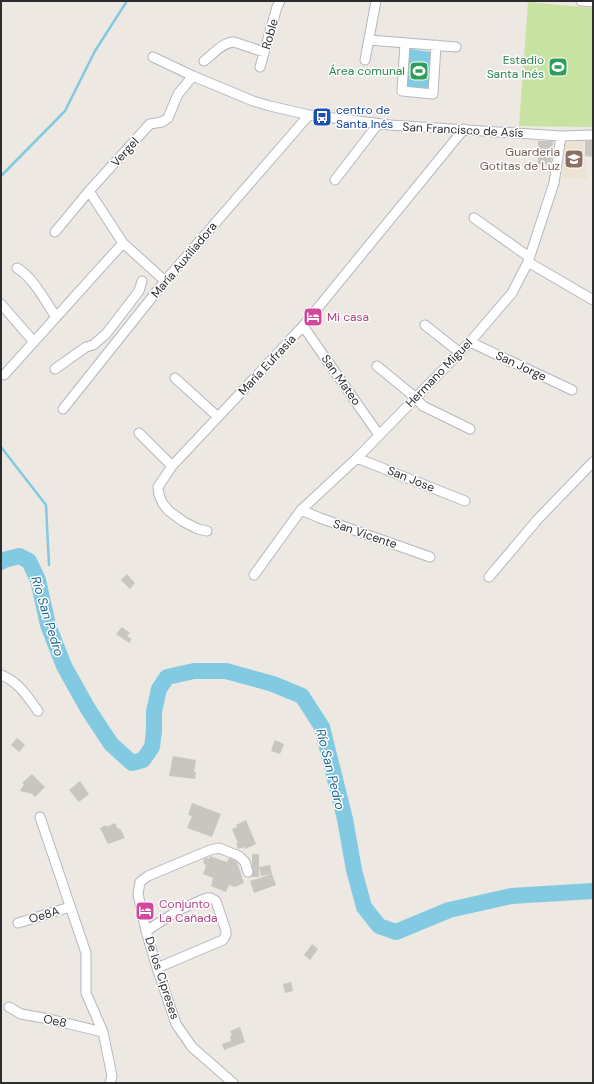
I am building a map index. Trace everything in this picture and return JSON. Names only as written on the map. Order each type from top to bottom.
[{"type":"street","name":"Roble","points":[[260,68],[280,1]]},
{"type":"street","points":[[365,60],[376,1]]},
{"type":"street","points":[[581,1],[593,2]]},
{"type":"street","points":[[369,40],[456,47]]},
{"type":"street","points":[[204,61],[223,45],[230,42],[264,52]]},
{"type":"street","points":[[405,43],[402,91],[433,94],[436,45]]},
{"type":"street","name":"San Francisco de Asís","points":[[153,57],[193,76],[253,101],[309,115],[378,124],[561,136],[593,135]]},
{"type":"street","name":"Vergel","points":[[54,232],[150,124],[162,122],[168,118],[180,89],[193,76]]},
{"type":"street","name":"María Auxiliadora","points":[[63,409],[165,281],[309,115]]},
{"type":"street","points":[[335,180],[378,124]]},
{"type":"street","name":"María Eufrasia","points":[[207,531],[198,530],[169,511],[158,495],[158,487],[172,466],[303,326],[464,129]]},
{"type":"street","name":"Hermano Miguel","points":[[254,575],[301,510],[357,458],[416,398],[470,342],[512,293],[528,259],[554,183],[561,136]]},
{"type":"street","points":[[89,191],[123,243],[165,281]]},
{"type":"street","points":[[474,218],[528,259],[593,300]]},
{"type":"street","points":[[4,375],[123,243]]},
{"type":"street","points":[[17,268],[24,272],[32,281],[56,317]]},
{"type":"street","points":[[55,368],[86,347],[93,346],[106,334],[139,291],[142,281]]},
{"type":"street","points":[[1,304],[34,342]]},
{"type":"street","points":[[424,325],[459,352]]},
{"type":"street","name":"San Mateo","points":[[303,326],[379,435]]},
{"type":"street","name":"San Jorge","points":[[470,342],[572,390]]},
{"type":"street","points":[[93,346],[105,356]]},
{"type":"street","points":[[377,366],[416,398],[423,406],[470,429]]},
{"type":"street","points":[[175,378],[218,418]]},
{"type":"street","points":[[139,433],[172,466]]},
{"type":"street","name":"San Jose","points":[[357,458],[465,501]]},
{"type":"street","points":[[489,576],[538,519],[593,462]]},
{"type":"street","name":"San Vicente","points":[[301,510],[430,557]]},
{"type":"street","points":[[1,674],[16,682],[38,711]]},
{"type":"street","points":[[40,817],[86,953],[86,993],[103,1032],[112,1076],[110,1083]]},
{"type":"street","name":"De los Cipreses","points":[[233,1083],[192,1046],[183,1036],[176,1024],[146,931],[138,894],[140,882],[148,876],[210,850],[219,848],[239,856],[245,862],[248,872]]},
{"type":"street","points":[[146,931],[179,910],[206,898],[212,898],[216,901],[226,931],[226,935],[222,940],[157,968]]},
{"type":"street","name":"Oe8A","points":[[18,923],[70,907]]},
{"type":"street","name":"Oe8","points":[[9,1007],[21,1014],[103,1032]]},
{"type":"shaded area","name":"Guarderia Gotitas de Luz","points":[[564,138],[583,140],[587,179],[562,178]]},
{"type":"green space","name":"Estadio Santa Inés","points":[[528,2],[593,8],[593,127],[519,126]]},
{"type":"water","name":"Área comunal","points":[[410,49],[431,52],[430,92],[406,91]]},
{"type":"building","points":[[538,141],[553,141],[551,165],[538,164]]},
{"type":"building","points":[[585,141],[593,141],[593,157],[585,156]]},
{"type":"building","points":[[127,574],[135,583],[130,589],[121,580]]},
{"type":"building","points":[[122,627],[130,633],[127,636],[132,639],[129,643],[116,634]]},
{"type":"building","points":[[17,738],[25,745],[19,752],[11,745]]},
{"type":"building","points":[[275,740],[284,744],[280,754],[271,751]]},
{"type":"building","points":[[173,756],[196,760],[194,772],[196,772],[195,779],[169,776]]},
{"type":"building","points":[[32,774],[45,787],[35,797],[32,794],[20,791],[24,784],[22,783]]},
{"type":"building","points":[[80,781],[89,794],[79,802],[69,790]]},
{"type":"building","points":[[192,803],[221,814],[212,837],[187,828],[192,816],[188,815]]},
{"type":"building","points":[[246,820],[256,844],[245,849],[244,847],[238,849],[236,843],[238,843],[232,829],[237,827],[236,825]]},
{"type":"building","points":[[115,823],[118,829],[120,828],[125,838],[108,844],[100,828]]},
{"type":"building","points":[[252,854],[259,854],[259,877],[252,877]]},
{"type":"building","points":[[210,856],[227,862],[230,856],[236,858],[235,861],[237,862],[244,883],[235,887],[229,885],[226,892],[211,886],[213,878],[203,874],[206,866],[203,862],[205,857],[209,859]]},
{"type":"building","points":[[270,865],[272,874],[261,876],[259,867]]},
{"type":"building","points":[[272,874],[276,885],[254,893],[250,881]]},
{"type":"building","points":[[312,944],[318,949],[310,960],[304,955]]},
{"type":"building","points":[[291,982],[293,991],[285,993],[283,984]]},
{"type":"building","points":[[240,1027],[245,1042],[224,1050],[222,1044],[231,1041],[230,1036],[232,1035],[230,1031]]},
{"type":"waterway","points":[[1,176],[65,111],[95,51],[127,1]]},
{"type":"waterway","points":[[1,447],[46,505],[49,565]]},
{"type":"waterway","name":"Río San Pedro","points":[[1,562],[19,556],[29,561],[38,580],[48,625],[64,666],[88,709],[111,744],[132,763],[143,760],[152,747],[154,712],[159,689],[167,677],[194,671],[226,671],[273,684],[302,696],[322,727],[345,819],[354,870],[364,907],[379,926],[396,932],[449,910],[511,896],[593,891]]},
{"type":"place","name":"Estadio Santa Inés","points":[[558,67]]},
{"type":"place","name":"Área comunal","points":[[419,71]]},
{"type":"place","name":"centro de Santa Inés","points":[[322,117]]},
{"type":"place","name":"Guarderia Gotitas de Luz","points":[[574,159]]},
{"type":"place","name":"Mi casa","points":[[313,317]]},
{"type":"place","name":"Conjunto La Cañada","points":[[145,911]]}]
